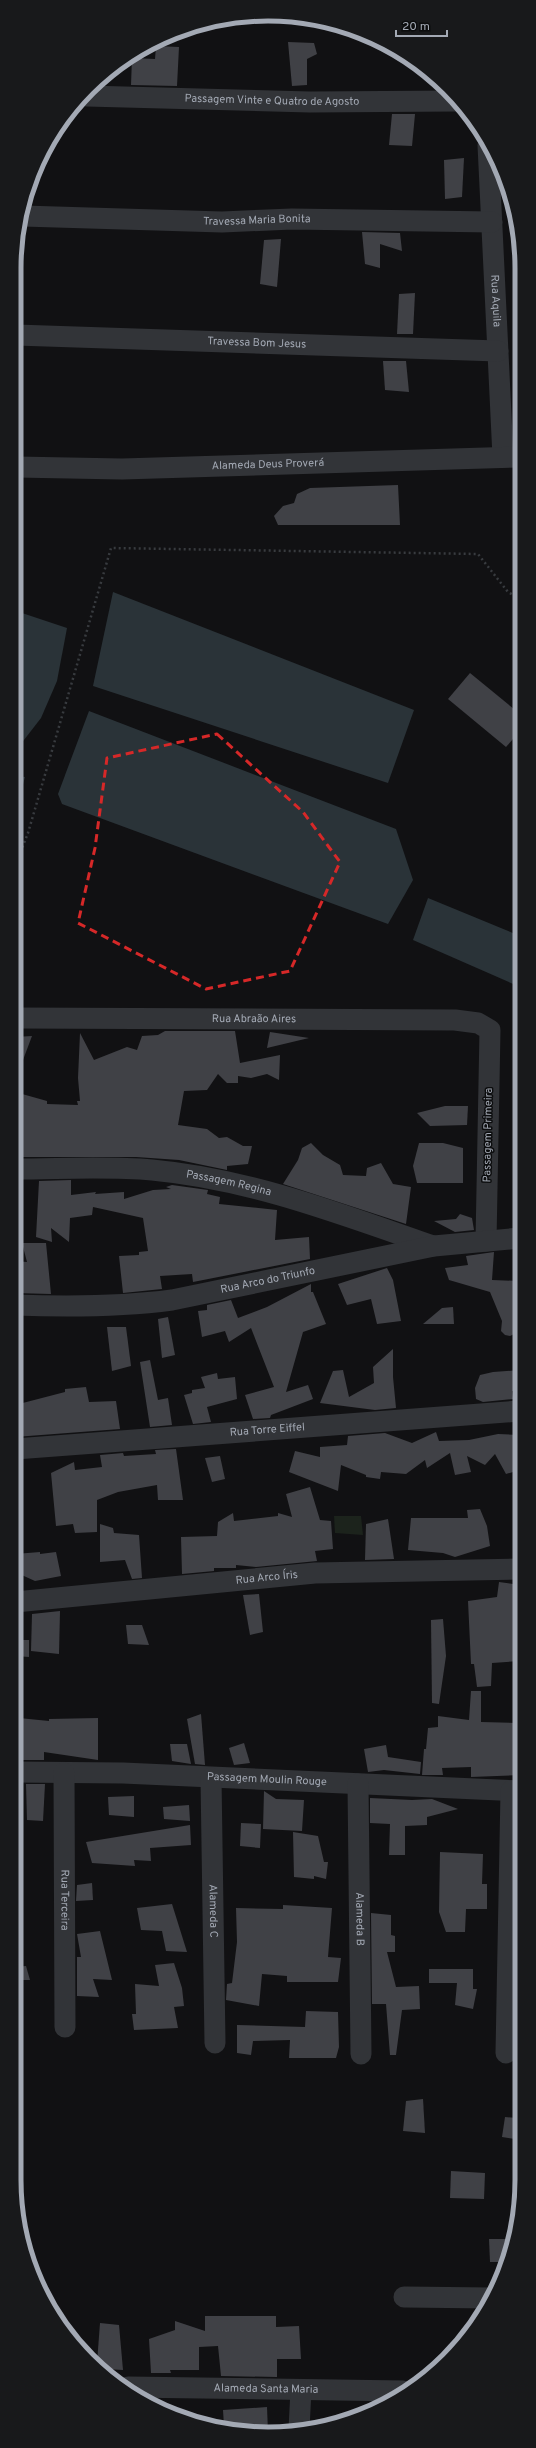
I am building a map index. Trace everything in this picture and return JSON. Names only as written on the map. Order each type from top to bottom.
[{"type":"street","name":"Passagem Vinte e Quatro de Agosto","points":[[90,96],[317,102],[450,101]]},
{"type":"street","name":"Rua Aquila","points":[[489,156],[498,351],[511,457]]},
{"type":"street","name":"Travessa Maria Bonita","points":[[27,216],[222,222],[292,220],[492,222]]},
{"type":"street","name":"Travessa Bom Jesus","points":[[21,335],[498,351]]},
{"type":"street","name":"Alameda Deus Proverá","points":[[21,467],[122,469],[511,457]]},
{"type":"street","name":"Rua Abraão Aires","points":[[21,1018],[455,1020],[478,1022],[490,1030]]},
{"type":"street","name":"Passagem Primeira","points":[[486,1241],[490,1030]]},
{"type":"street","name":"Passagem Regina","points":[[21,1169],[151,1170],[217,1180],[287,1196],[434,1246]]},
{"type":"street","name":"Rua Arco do Triunfo","points":[[21,1305],[92,1307],[137,1305],[172,1300],[434,1246],[515,1238]]},
{"type":"street","name":"Rua Torre Eiffel","points":[[21,1449],[515,1411]]},
{"type":"street","name":"Rua Arco Íris","points":[[21,1601],[315,1573],[515,1569]]},
{"type":"street","name":"Passagem Moulin Rouge","points":[[21,1772],[211,1778],[515,1791]]},
{"type":"street","name":"Rua Terceira","points":[[64,1773],[65,2027]]},
{"type":"street","name":"Alameda C","points":[[211,1778],[215,2043]]},
{"type":"street","name":"Alameda B","points":[[358,1784],[361,2054]]},
{"type":"street","points":[[506,2053],[515,1791]]},
{"type":"street","points":[[404,2297],[485,2298]]},
{"type":"street","name":"Alameda Santa Maria","points":[[134,2387],[396,2391]]},
{"type":"street","points":[[300,2425],[301,2390]]},
{"type":"path","points":[[21,852],[28,833],[111,548],[478,554],[508,592],[515,596]]},
{"type":"highlighted area","points":[[217,734],[303,812],[340,862],[290,971],[206,989],[78,923],[95,848],[107,758]]},
{"type":"shaded area","points":[[113,592],[414,710],[388,783],[93,686]]},
{"type":"shaded area","points":[[21,613],[67,628],[57,681],[41,718],[21,744]]},
{"type":"shaded area","points":[[89,711],[396,829],[413,880],[388,924],[62,804],[58,794]]},
{"type":"shaded area","points":[[21,777],[25,777],[21,792]]},
{"type":"shaded area","points":[[428,898],[515,934],[515,985],[413,940]]},
{"type":"shaded area","points":[[334,1516],[361,1516],[363,1535],[335,1533]]},
{"type":"building","points":[[288,42],[314,43],[317,54],[307,59],[307,85],[292,86]]},
{"type":"building","points":[[159,46],[179,47],[177,86],[131,85],[132,62],[138,58],[155,59],[156,48]]},
{"type":"building","points":[[392,114],[415,114],[412,146],[389,145]]},
{"type":"building","points":[[464,158],[462,197],[445,199],[444,160]]},
{"type":"building","points":[[362,232],[400,233],[402,251],[380,244],[380,268],[365,264]]},
{"type":"building","points":[[281,239],[277,287],[260,284],[264,240]]},
{"type":"building","points":[[415,293],[413,334],[397,334],[399,294]]},
{"type":"building","points":[[383,361],[406,361],[409,392],[385,390]]},
{"type":"building","points":[[398,485],[400,525],[278,525],[274,516],[283,506],[294,503],[297,494],[310,488]]},
{"type":"building","points":[[470,673],[515,710],[515,737],[506,747],[448,699]]},
{"type":"building","points":[[165,1031],[235,1031],[240,1063],[280,1055],[279,1080],[267,1074],[251,1078],[238,1076],[238,1083],[227,1083],[218,1074],[207,1090],[184,1091],[178,1125],[207,1129],[219,1138],[227,1137],[243,1146],[252,1146],[248,1164],[227,1166],[227,1170],[179,1160],[136,1157],[21,1157],[21,1094],[47,1101],[47,1104],[78,1105],[77,1101],[80,1101],[78,1078],[80,1033],[94,1060],[127,1047],[137,1050],[142,1036],[158,1035]]},
{"type":"building","points":[[270,1032],[309,1038],[267,1048]]},
{"type":"building","points":[[32,1036],[21,1065],[21,1037]]},
{"type":"building","points":[[445,1106],[468,1106],[467,1125],[430,1126],[417,1113]]},
{"type":"building","points":[[311,1143],[323,1155],[340,1165],[343,1175],[366,1176],[367,1168],[381,1163],[393,1184],[411,1187],[406,1224],[283,1184],[298,1160],[302,1148]]},
{"type":"building","points":[[419,1143],[443,1143],[463,1148],[463,1183],[417,1183],[413,1166]]},
{"type":"building","points":[[71,1180],[71,1195],[96,1192],[95,1194],[124,1192],[124,1199],[153,1190],[171,1189],[166,1187],[172,1185],[208,1190],[207,1194],[220,1197],[219,1204],[277,1210],[275,1240],[309,1237],[310,1259],[193,1282],[192,1274],[160,1276],[162,1289],[123,1293],[119,1256],[139,1255],[139,1252],[148,1251],[143,1218],[93,1207],[92,1215],[70,1218],[69,1242],[51,1228],[52,1242],[36,1237],[39,1181]]},
{"type":"building","points":[[460,1214],[472,1218],[474,1230],[455,1232],[434,1221],[456,1219]]},
{"type":"building","points":[[22,1243],[46,1243],[51,1294],[21,1293],[21,1262],[27,1262]]},
{"type":"building","points":[[494,1252],[492,1280],[515,1281],[515,1334],[510,1336],[505,1335],[501,1331],[502,1321],[490,1292],[449,1280],[445,1268],[468,1265],[466,1256]]},
{"type":"building","points":[[387,1268],[393,1280],[401,1321],[377,1324],[371,1299],[347,1305],[338,1284]]},
{"type":"building","points":[[311,1284],[311,1292],[313,1292],[326,1324],[303,1332],[286,1392],[308,1385],[313,1399],[271,1415],[270,1418],[253,1419],[245,1395],[274,1387],[251,1328],[229,1342],[225,1331],[202,1337],[198,1311],[207,1310],[207,1305],[231,1300],[238,1318],[267,1307]]},
{"type":"building","points":[[453,1307],[454,1324],[423,1324],[442,1308]]},
{"type":"building","points":[[168,1317],[175,1355],[162,1358],[158,1319]]},
{"type":"building","points":[[107,1327],[126,1327],[131,1366],[112,1371]]},
{"type":"building","points":[[393,1349],[393,1377],[396,1408],[375,1410],[320,1403],[333,1371],[343,1370],[349,1397],[374,1383],[373,1367]]},
{"type":"building","points":[[150,1360],[158,1400],[168,1398],[172,1425],[150,1427],[140,1362]]},
{"type":"building","points":[[515,1370],[515,1391],[512,1391],[513,1399],[483,1402],[476,1399],[475,1388],[480,1375],[493,1372]]},
{"type":"building","points":[[217,1373],[218,1379],[235,1377],[237,1399],[207,1407],[211,1422],[193,1424],[184,1395],[192,1393],[192,1390],[205,1388],[201,1377]]},
{"type":"building","points":[[86,1387],[89,1402],[116,1401],[120,1429],[21,1437],[21,1403],[65,1392],[65,1389]]},
{"type":"building","points":[[436,1432],[439,1441],[469,1440],[498,1434],[515,1435],[515,1471],[506,1474],[495,1454],[485,1465],[467,1456],[471,1472],[455,1475],[450,1453],[427,1468],[425,1460],[406,1474],[381,1472],[380,1479],[366,1477],[366,1475],[341,1465],[338,1491],[289,1472],[295,1451],[320,1457],[320,1447],[347,1445],[348,1436],[385,1433],[412,1443]]},
{"type":"building","points":[[176,1449],[183,1500],[158,1500],[157,1485],[118,1492],[97,1500],[97,1532],[75,1533],[73,1524],[56,1526],[51,1473],[74,1462],[75,1470],[102,1467],[100,1455],[123,1453],[124,1456],[156,1454],[155,1450]]},
{"type":"building","points":[[220,1456],[225,1479],[212,1482],[205,1458]]},
{"type":"building","points":[[310,1487],[320,1520],[331,1521],[333,1549],[315,1551],[317,1561],[256,1567],[236,1565],[236,1568],[214,1568],[214,1571],[182,1574],[181,1537],[217,1536],[218,1522],[233,1513],[234,1521],[278,1516],[278,1513],[292,1517],[286,1494]]},
{"type":"building","points":[[480,1509],[487,1526],[490,1546],[455,1557],[443,1553],[408,1550],[411,1518],[468,1518],[467,1510]]},
{"type":"building","points":[[388,1519],[394,1559],[365,1560],[366,1524]]},
{"type":"building","points":[[100,1524],[113,1528],[114,1533],[139,1535],[142,1578],[132,1579],[125,1560],[100,1562]]},
{"type":"building","points":[[40,1552],[40,1554],[56,1552],[61,1576],[35,1581],[21,1575],[21,1554]]},
{"type":"building","points":[[499,1582],[515,1584],[515,1661],[492,1663],[491,1686],[477,1687],[474,1664],[471,1664],[468,1601],[497,1597]]},
{"type":"building","points":[[259,1594],[263,1632],[250,1635],[243,1595]]},
{"type":"building","points":[[60,1611],[59,1654],[31,1651],[32,1614]]},
{"type":"building","points":[[443,1619],[446,1656],[439,1704],[432,1703],[431,1620]]},
{"type":"building","points":[[126,1625],[142,1625],[149,1645],[128,1644]]},
{"type":"building","points":[[21,1640],[29,1640],[29,1657],[21,1656]]},
{"type":"building","points":[[471,1691],[481,1691],[481,1722],[515,1723],[515,1775],[471,1777],[471,1767],[442,1768],[443,1775],[422,1775],[424,1749],[426,1749],[428,1728],[438,1727],[438,1716],[469,1720]]},
{"type":"building","points":[[201,1714],[205,1765],[195,1764],[187,1719]]},
{"type":"building","points":[[21,1718],[49,1721],[49,1719],[98,1718],[98,1760],[44,1752],[44,1760],[21,1760]]},
{"type":"building","points":[[244,1743],[250,1763],[234,1765],[229,1748]]},
{"type":"building","points":[[170,1744],[187,1744],[191,1764],[172,1761]]},
{"type":"building","points":[[386,1745],[388,1757],[421,1762],[420,1774],[384,1770],[368,1772],[364,1749]]},
{"type":"building","points":[[26,1784],[45,1784],[43,1821],[27,1820]]},
{"type":"building","points":[[264,1791],[276,1799],[304,1800],[302,1831],[263,1829]]},
{"type":"building","points":[[134,1796],[134,1817],[109,1815],[108,1797]]},
{"type":"building","points":[[370,1798],[412,1800],[432,1799],[458,1809],[427,1817],[427,1825],[405,1826],[405,1855],[389,1855],[390,1824],[370,1823]]},
{"type":"building","points":[[189,1805],[190,1821],[164,1819],[163,1807]]},
{"type":"building","points":[[241,1823],[261,1824],[260,1848],[240,1846]]},
{"type":"building","points":[[190,1825],[191,1845],[150,1848],[151,1861],[134,1860],[135,1866],[92,1863],[86,1842]]},
{"type":"building","points":[[293,1832],[318,1836],[324,1862],[328,1862],[326,1879],[314,1876],[314,1879],[294,1877]]},
{"type":"building","points":[[440,1852],[483,1854],[482,1884],[487,1884],[487,1909],[466,1909],[465,1932],[446,1932],[439,1912]]},
{"type":"building","points":[[92,1883],[93,1900],[76,1901],[77,1885]]},
{"type":"building","points":[[172,1904],[187,1952],[166,1951],[162,1931],[141,1930],[137,1908]]},
{"type":"building","points":[[283,1905],[332,1908],[328,1957],[341,1958],[338,1982],[287,1982],[287,1976],[262,1974],[259,2006],[226,2000],[227,1984],[232,1983],[237,1942],[236,1908],[283,1909]]},
{"type":"building","points":[[371,1913],[391,1915],[391,1935],[395,1936],[395,1952],[387,1952],[396,1987],[419,1986],[420,2009],[402,2010],[396,2055],[390,2055],[386,2004],[372,2004]]},
{"type":"building","points":[[100,1931],[112,1980],[93,1979],[99,1997],[77,1996],[77,1957],[81,1957],[77,1934]]},
{"type":"building","points":[[174,1963],[182,1988],[184,2006],[174,2007],[178,2028],[134,2030],[132,2014],[136,2014],[135,1984],[159,1986],[155,1965]]},
{"type":"building","points":[[21,1966],[26,1966],[30,1980],[21,1980]]},
{"type":"building","points":[[429,1969],[473,1969],[473,1989],[477,1989],[473,2009],[455,2005],[457,1983],[429,1983]]},
{"type":"building","points":[[306,2011],[338,2012],[339,2047],[336,2058],[289,2058],[290,2040],[253,2041],[251,2055],[237,2053],[237,2025],[305,2027]]},
{"type":"building","points":[[423,2099],[425,2133],[403,2131],[406,2101]]},
{"type":"building","points":[[505,2117],[515,2118],[515,2139],[502,2137]]},
{"type":"building","points":[[451,2171],[485,2173],[484,2199],[450,2198]]},
{"type":"building","points":[[489,2239],[508,2239],[501,2262],[490,2262]]},
{"type":"building","points":[[205,2316],[276,2316],[276,2327],[299,2326],[301,2359],[277,2359],[277,2377],[221,2376],[218,2346],[199,2347],[199,2370],[170,2370],[171,2373],[151,2373],[149,2339],[175,2330],[175,2321],[205,2331]]},
{"type":"building","points":[[100,2323],[119,2325],[123,2370],[109,2369],[97,2359]]},
{"type":"building","points":[[267,2407],[268,2427],[224,2423],[223,2410]]}]
